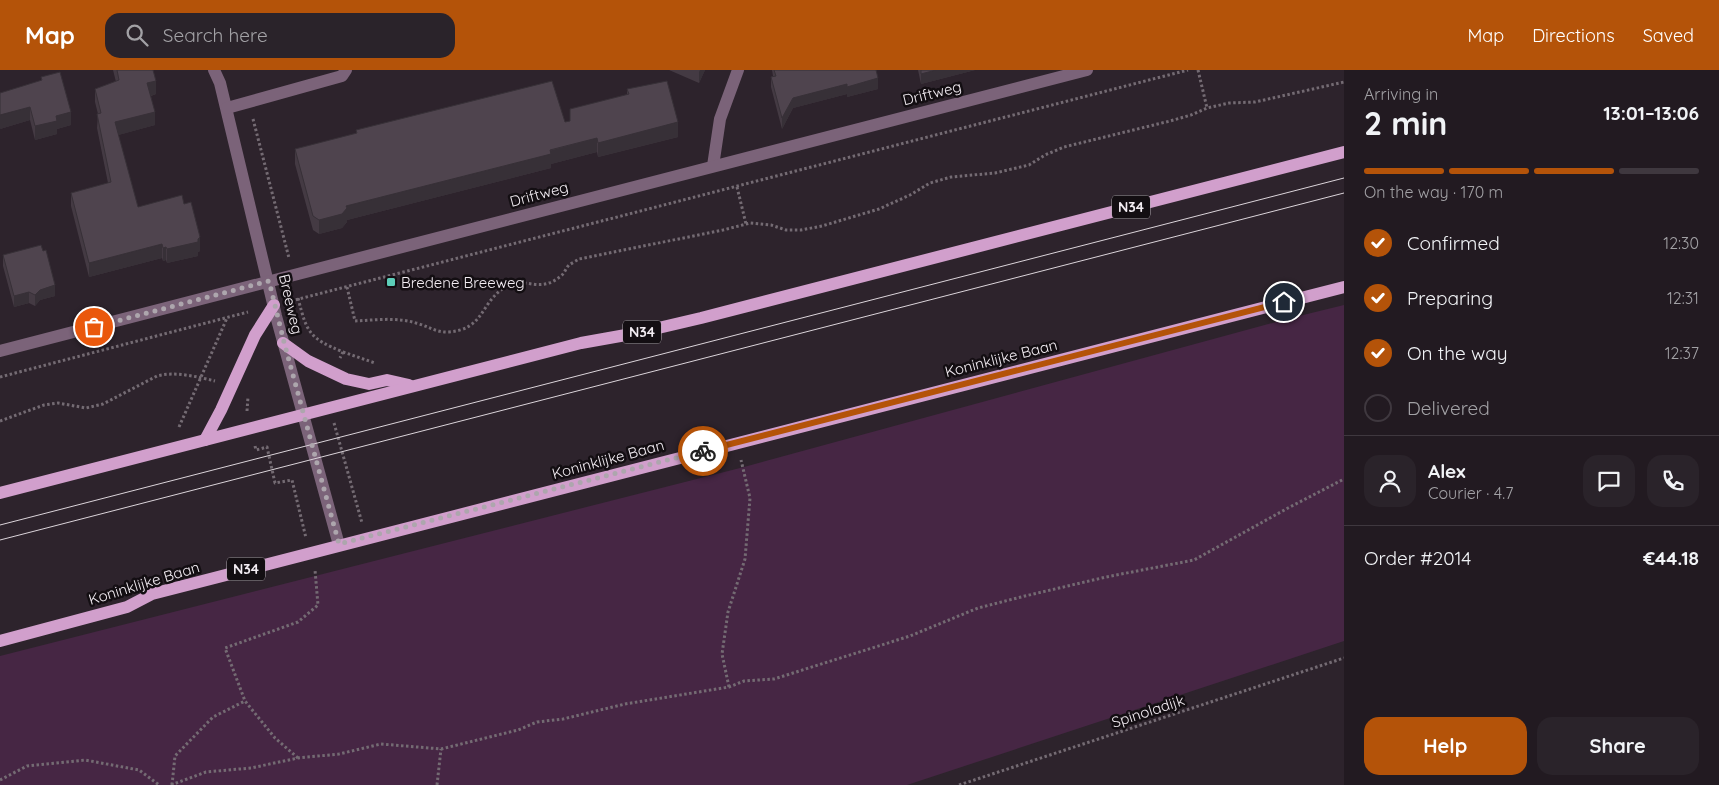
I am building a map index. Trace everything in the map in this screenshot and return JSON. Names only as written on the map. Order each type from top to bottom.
[{"type":"main road","name":"N34","points":[[0,493],[581,343],[637,333],[710,316],[1344,152]]},
{"type":"main road","name":"Koninklijke Baan","points":[[0,640],[127,607],[152,594],[339,544],[1344,287]]},
{"type":"main road","points":[[205,440],[255,335],[274,305]]},
{"type":"main road","points":[[284,342],[308,361],[346,379],[369,384],[387,380],[412,386]]},
{"type":"street","name":"Breeweg","points":[[214,70],[227,108],[274,305],[339,544]]},
{"type":"street","points":[[227,108],[342,76],[346,70]]},
{"type":"street","points":[[713,166],[720,119],[738,70]]},
{"type":"street","name":"Driftweg","points":[[0,351],[1087,70]]},
{"type":"path","points":[[248,103],[298,299],[1188,70]]},
{"type":"path","points":[[1198,70],[1207,108]]},
{"type":"path","points":[[347,287],[355,320],[395,320],[416,323],[434,330],[447,332],[460,330],[473,324],[483,315],[497,294],[502,290],[516,282],[548,283],[562,275],[567,266],[579,259],[746,224],[771,225],[786,230],[801,230],[822,226],[879,208],[910,195],[930,183],[951,177],[995,173],[1029,165],[1064,146],[1170,121],[1207,108],[1229,103],[1255,102],[1344,82]]},
{"type":"path","points":[[738,187],[746,224]]},
{"type":"path","points":[[0,377],[228,317],[178,427]]},
{"type":"path","points":[[342,352],[382,366]]},
{"type":"path","points":[[0,421],[44,405],[58,402],[86,408],[103,404],[165,374],[224,383],[248,394],[247,410],[256,450],[267,447],[275,484],[292,480],[309,553],[315,569],[318,605],[298,622],[225,648],[244,701],[275,738],[298,758]]},
{"type":"path","points":[[729,687],[722,654],[728,612],[745,559],[750,498],[737,442]]},
{"type":"path","points":[[244,701],[213,717],[175,756],[172,785],[206,772],[251,768],[298,758],[339,754],[381,744],[441,748],[518,730],[537,722],[563,719],[625,704],[729,687],[744,682],[774,679],[910,636],[978,608],[1106,577],[1194,560],[1344,479]]},
{"type":"path","name":"Spinoladijk","points":[[959,785],[1344,658]]},
{"type":"path","points":[[437,785],[441,748]]},
{"type":"path","points":[[0,780],[27,766],[85,760],[139,770],[158,785]]},
{"type":"shaded area","points":[[1344,305],[1344,641],[907,785],[0,785],[0,656],[744,467]]},
{"type":"building","points":[[117,70],[153,70],[156,81],[147,83],[155,112],[115,122],[138,207],[182,195],[184,204],[191,202],[200,237],[198,242],[167,249],[166,247],[163,248],[162,244],[89,263],[71,193],[111,182],[97,114],[101,113],[95,89],[119,80]]},
{"type":"building","points":[[774,70],[876,70],[878,78],[847,87],[847,84],[793,98],[782,118],[771,77],[776,76]]},
{"type":"building","points":[[921,70],[936,70],[921,74]]},
{"type":"building","points":[[60,72],[71,112],[56,116],[57,121],[35,126],[30,107],[0,115],[0,93],[42,80],[41,77]]},
{"type":"building","points":[[552,81],[565,122],[570,121],[570,109],[629,94],[627,89],[667,81],[678,122],[598,143],[597,138],[550,150],[551,154],[346,206],[347,208],[342,214],[319,220],[313,216],[295,149],[357,133],[356,130]]},
{"type":"building","points":[[41,245],[43,251],[46,250],[55,285],[40,290],[35,295],[29,292],[14,296],[3,255]]},
{"type":"tram line","points":[[0,525],[1344,178]]},
{"type":"tram line","points":[[0,540],[1344,193]]},
{"type":"way so far","points":[[94,327],[269,281],[339,544],[703,451]]},
{"type":"place","name":"Bredene Breeweg","points":[[391,282]]},
{"type":"route","points":[[703,451],[1284,302]]}]
